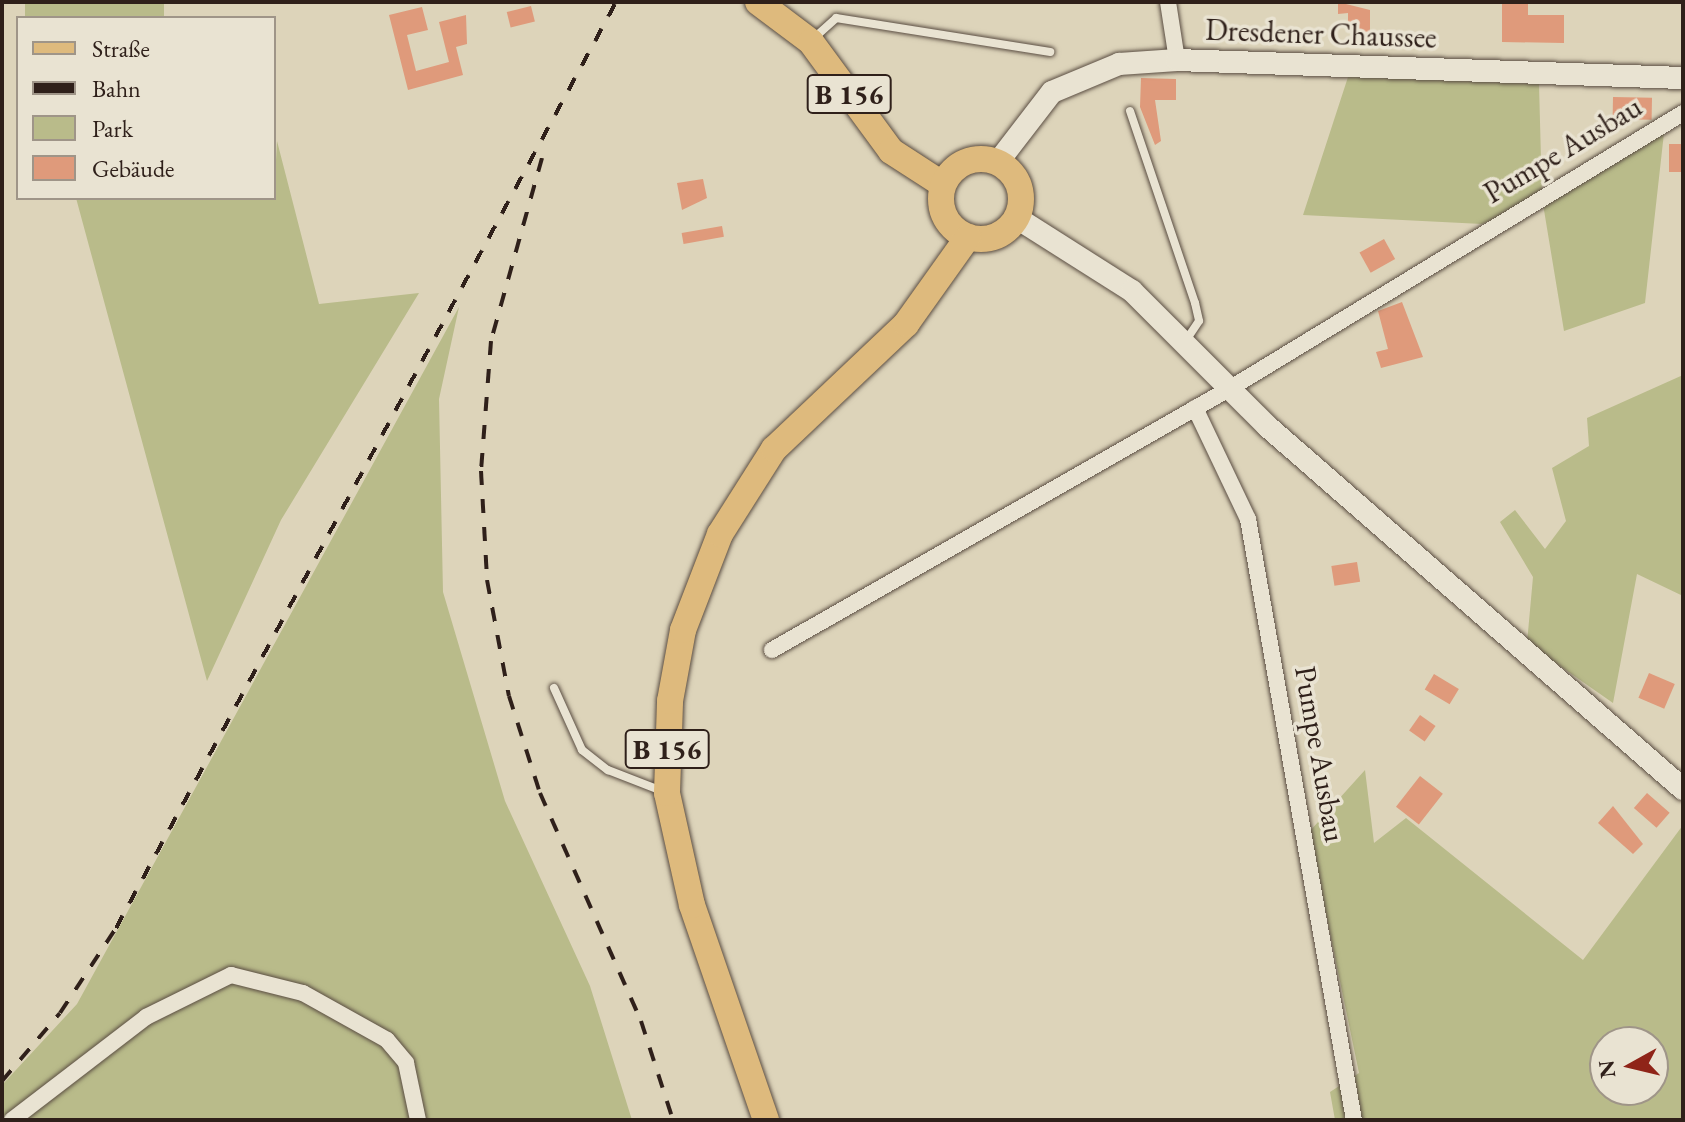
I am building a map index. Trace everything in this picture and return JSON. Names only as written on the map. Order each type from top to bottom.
[{"type":"main road","name":"B 156","points":[[758,2],[811,42],[891,151],[942,184]]},
{"type":"main road","points":[[966,161],[998,162],[1021,191],[1017,218],[994,237],[968,237],[942,211],[942,184],[966,161]]},
{"type":"main road","name":"B 156","points":[[766,1120],[692,905],[667,793],[680,642],[732,511],[816,403],[906,324],[968,237]]},
{"type":"street","points":[[1168,2],[1177,60]]},
{"type":"street","name":"Dresdener Chaussee","points":[[998,162],[1013,134],[1066,84],[1119,64],[1177,60],[1683,78]]},
{"type":"street","name":"Pumpe Ausbau","points":[[772,650],[1229,389],[1683,113]]},
{"type":"street","points":[[1017,218],[1085,255],[1185,342],[1229,389],[1683,789]]},
{"type":"street","name":"Pumpe Ausbau","points":[[1195,408],[1248,519],[1354,1120]]},
{"type":"street","points":[[12,1120],[146,1017],[231,975],[303,993],[387,1040],[406,1063],[418,1120]]},
{"type":"lane","points":[[811,42],[836,18],[1050,52]]},
{"type":"lane","points":[[1130,111],[1195,303],[1199,321],[1185,342]]},
{"type":"lane","points":[[554,688],[582,750],[608,770],[667,793]]},
{"type":"green space","points":[[25,2],[164,2],[164,16],[25,16]]},
{"type":"green space","points":[[1348,77],[1539,84],[1542,197],[1665,124],[1645,303],[1564,331],[1542,198],[1482,224],[1303,215]]},
{"type":"green space","points":[[277,141],[319,304],[419,293],[281,520],[207,681],[77,200],[276,200]]},
{"type":"green space","points":[[459,307],[439,399],[443,592],[505,801],[590,986],[632,1120],[2,1120],[2,1085],[77,1004]]},
{"type":"green space","points":[[1683,375],[1683,596],[1637,574],[1613,703],[1527,643],[1533,577],[1500,522],[1515,510],[1545,549],[1566,521],[1552,468],[1589,446],[1587,418]]},
{"type":"green space","points":[[1365,770],[1374,843],[1406,818],[1583,960],[1683,825],[1683,1120],[1335,1120],[1330,1092],[1359,1073],[1309,832]]},
{"type":"building","points":[[1338,2],[1370,10],[1370,32],[1348,32],[1348,13],[1338,14]]},
{"type":"building","points":[[1502,2],[1528,2],[1528,15],[1564,15],[1564,43],[1502,42]]},
{"type":"building","points":[[531,6],[535,22],[511,28],[507,12]]},
{"type":"building","points":[[422,7],[428,30],[407,35],[416,71],[449,62],[439,22],[466,15],[467,44],[456,47],[463,75],[408,90],[389,15]]},
{"type":"building","points":[[1141,78],[1176,79],[1176,100],[1155,100],[1161,141],[1155,145],[1140,107]]},
{"type":"building","points":[[1613,97],[1652,98],[1652,120],[1613,119]]},
{"type":"building","points":[[1669,144],[1681,144],[1681,172],[1669,172]]},
{"type":"building","points":[[703,179],[707,198],[682,210],[677,183]]},
{"type":"building","points":[[722,226],[724,237],[684,244],[682,233]]},
{"type":"building","points":[[1384,239],[1395,259],[1371,273],[1360,253]]},
{"type":"building","points":[[1402,302],[1423,357],[1381,368],[1376,352],[1388,349],[1378,311]]},
{"type":"building","points":[[1357,562],[1360,582],[1334,586],[1331,566]]},
{"type":"building","points":[[1649,673],[1675,684],[1664,709],[1638,698]]},
{"type":"building","points":[[1434,674],[1459,689],[1450,704],[1425,689]]},
{"type":"building","points":[[1420,715],[1436,726],[1425,741],[1409,731]]},
{"type":"building","points":[[1420,776],[1443,794],[1419,825],[1396,807]]},
{"type":"building","points":[[1647,793],[1670,813],[1657,828],[1634,808]]},
{"type":"building","points":[[1613,806],[1643,844],[1633,854],[1598,823]]},
{"type":"railway","points":[[2,1081],[60,1013],[116,928],[616,2]]},
{"type":"railway","points":[[542,158],[491,341],[481,471],[487,580],[509,696],[540,793],[641,1021],[673,1120]]}]
